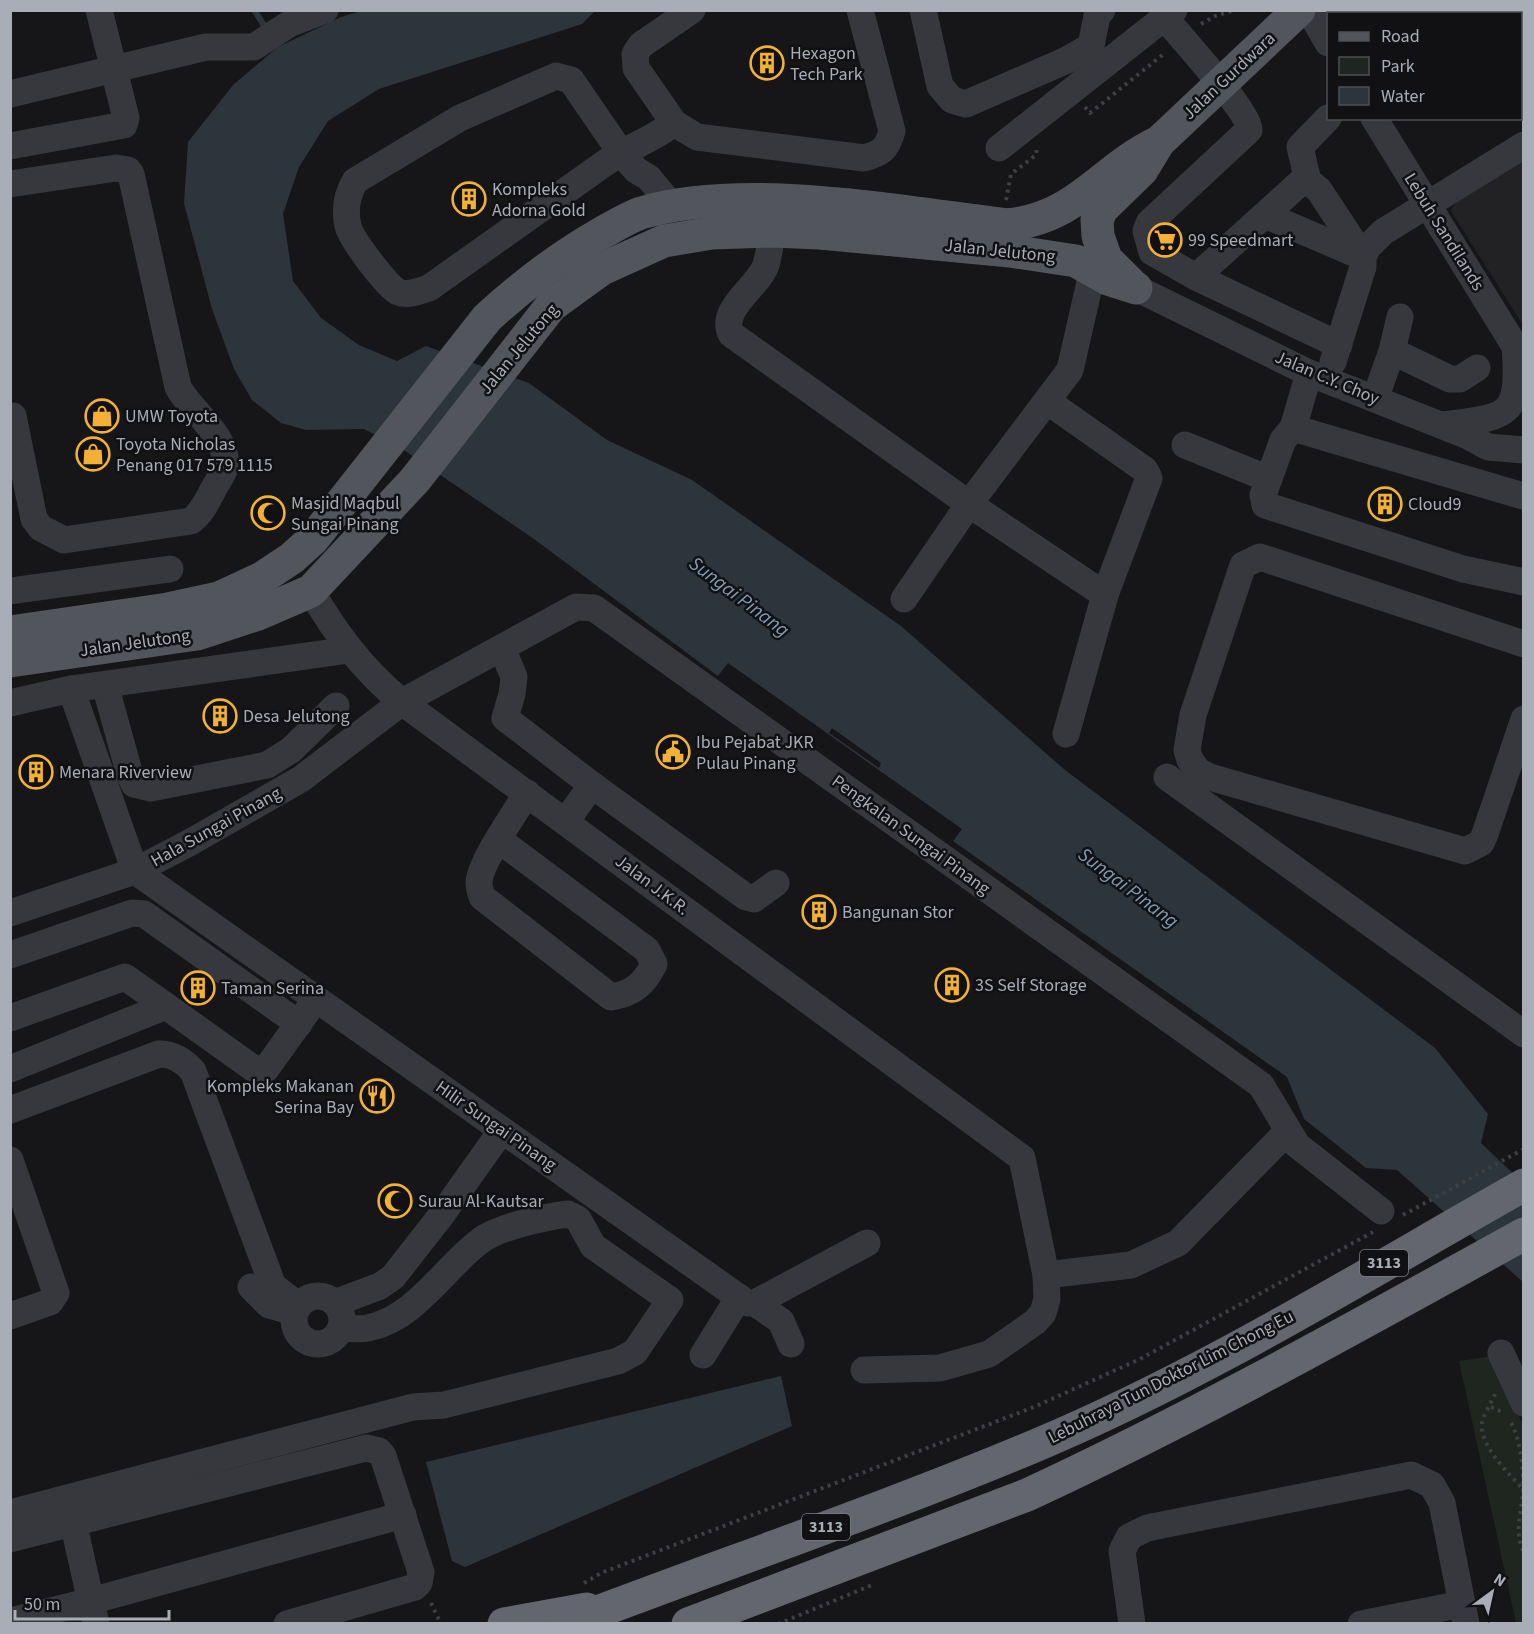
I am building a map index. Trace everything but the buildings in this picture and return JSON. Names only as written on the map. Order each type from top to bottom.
[{"type":"highway","name":"Lebuhraya Tun Doktor Lim Chong Eu","points":[[566,1623],[1038,1445],[1142,1396],[1245,1342],[1524,1185]]},
{"type":"highway","name":"3113","points":[[688,1623],[1027,1495],[1146,1439],[1266,1377],[1524,1234]]},
{"type":"highway","points":[[504,1623],[612,1606]]},
{"type":"main road","name":"Jalan Gurdwara","points":[[1136,288],[1106,259],[1098,236],[1097,220],[1102,209],[1142,170],[1159,142],[1299,10]]},
{"type":"main road","name":"Jalan Gurdwara","points":[[1019,215],[1070,205],[1136,153],[1159,142]]},
{"type":"main road","name":"Jalan Jelutong","points":[[16,626],[198,603],[219,598],[262,578],[292,558],[313,539],[487,318],[520,288],[567,253],[638,214],[672,206],[706,202],[828,203],[1008,225],[1019,215]]},
{"type":"main road","name":"Jalan Jelutong","points":[[10,661],[197,634],[258,614],[311,591],[415,480],[551,306],[602,268],[664,241],[712,233],[773,231],[820,233],[1039,254],[1076,261],[1108,279],[1136,288]]},
{"type":"street","points":[[10,146],[124,125],[126,118],[99,10]]},
{"type":"street","points":[[10,94],[206,48],[229,45],[254,47],[278,22],[325,10]]},
{"type":"street","points":[[692,10],[641,45],[635,54],[636,68],[674,123],[697,137],[864,158],[879,154],[888,146],[892,131],[860,10]]},
{"type":"street","points":[[923,10],[940,86],[952,100],[966,104],[1067,60],[1099,55],[1135,41],[1170,14],[1182,40],[1220,84],[1247,121],[1249,130],[1155,215],[1146,231],[1152,252],[1196,277],[1339,345]]},
{"type":"street","points":[[1099,55],[1097,16],[1102,10]]},
{"type":"street","points":[[1111,10],[1135,41]]},
{"type":"street","points":[[1309,10],[1327,40]]},
{"type":"street","points":[[999,148],[1099,55]]},
{"type":"street","points":[[672,206],[649,178],[628,161],[571,80],[556,76],[460,118],[355,181],[349,192],[346,207],[348,228],[386,282],[399,292],[412,293],[429,288],[628,161],[674,123]]},
{"type":"street","points":[[1327,120],[1300,147],[1308,181],[1319,190],[1363,257]]},
{"type":"street","name":"Lebuh Sandilands","points":[[1375,120],[1425,205],[1521,349],[1518,386],[1509,406],[1499,415],[1488,420],[1441,425]]},
{"type":"street","points":[[1524,145],[1383,232],[1368,248],[1363,257],[1363,267],[1339,345],[1318,376],[1293,428],[1283,440],[1263,500],[1269,507],[1463,569],[1524,582]]},
{"type":"street","points":[[628,161],[638,214]]},
{"type":"street","points":[[10,184],[116,168],[122,168],[131,174],[178,387],[183,397],[217,437],[223,453],[223,471],[203,508],[191,520],[64,540],[47,532],[34,519],[11,412]]},
{"type":"street","points":[[1196,277],[1302,182],[1308,181]]},
{"type":"street","points":[[1265,215],[1363,257]]},
{"type":"street","points":[[773,231],[766,265],[730,315],[728,328],[731,334],[969,504],[1105,595]]},
{"type":"street","points":[[904,599],[969,504],[1047,401],[1074,361],[1093,269]]},
{"type":"street","name":"Jalan C.Y. Choy","points":[[1136,288],[1318,376],[1441,425],[1488,447],[1518,450]]},
{"type":"street","points":[[1375,399],[1392,351],[1400,317]]},
{"type":"street","points":[[1392,351],[1450,379],[1460,379],[1477,368]]},
{"type":"street","points":[[1047,401],[1148,473],[1149,478],[1105,595],[1066,734]]},
{"type":"street","points":[[1293,428],[1523,498],[1518,450]]},
{"type":"street","points":[[1185,445],[1269,479]]},
{"type":"street","points":[[1521,734],[1514,779],[1481,843],[1465,851],[1210,777],[1198,771],[1190,760],[1187,750],[1193,715],[1243,565],[1260,557],[1524,644]]},
{"type":"street","points":[[10,591],[170,569]]},
{"type":"street","name":"Jalan J.K.R.","points":[[311,591],[341,639],[376,680],[402,702],[1018,1155],[1024,1163],[1046,1275]]},
{"type":"street","name":"Pengkalan Sungai Pinang","points":[[402,702],[576,607],[594,608],[1261,1084],[1287,1132],[1297,1145],[1383,1222]]},
{"type":"street","points":[[10,703],[71,688],[296,657],[341,639]]},
{"type":"street","points":[[502,648],[514,677],[505,718],[592,785],[746,897],[754,899],[776,883]]},
{"type":"street","points":[[105,685],[134,784],[151,788],[267,765],[291,750],[336,706]]},
{"type":"street","points":[[71,688],[135,871]]},
{"type":"street","name":"Hala Sungai Pinang","points":[[10,914],[135,871],[301,779],[402,702]]},
{"type":"street","points":[[1167,777],[1524,1034]]},
{"type":"street","points":[[566,821],[592,785]]},
{"type":"street","points":[[499,840],[646,950],[654,964],[647,979],[628,994],[611,997],[482,897],[479,883],[482,871],[499,840],[527,794]]},
{"type":"street","name":"Hilir Sungai Pinang","points":[[135,871],[694,1266],[781,1321],[791,1344]]},
{"type":"street","points":[[10,954],[132,914],[144,914],[299,1024]]},
{"type":"street","points":[[10,1018],[124,977],[133,981],[257,1071],[266,1070],[316,999]]},
{"type":"street","points":[[10,1069],[166,1006]]},
{"type":"street","points":[[10,1110],[159,1054],[167,1053],[187,1064],[193,1071],[273,1286],[297,1309]]},
{"type":"street","points":[[502,1130],[443,1213],[393,1277],[338,1316],[330,1341],[322,1344],[306,1341],[296,1329],[297,1309],[312,1296],[328,1298],[338,1316],[368,1328],[383,1323],[432,1288],[479,1242],[491,1234],[568,1214],[578,1218],[592,1246],[670,1300]]},
{"type":"street","points":[[864,1370],[940,1368],[989,1354],[1035,1322],[1043,1312],[1047,1299],[1046,1275],[1131,1265],[1178,1243],[1287,1132]]},
{"type":"street","points":[[10,1160],[56,1293],[50,1302],[10,1316]]},
{"type":"street","points":[[703,1355],[747,1300],[867,1243]]},
{"type":"street","points":[[10,1513],[413,1407],[444,1405],[618,1361],[635,1352],[694,1266]]},
{"type":"street","points":[[251,1287],[269,1305],[297,1309]]},
{"type":"street","points":[[1501,1353],[1524,1403]]},
{"type":"street","points":[[10,1539],[366,1448],[379,1451],[383,1456],[421,1572],[419,1583],[415,1587],[287,1623]]},
{"type":"street","points":[[1132,1623],[1122,1551],[1129,1537],[1147,1528],[1411,1475],[1432,1485],[1442,1503],[1464,1613],[1361,1623]]},
{"type":"street","points":[[10,1621],[94,1612],[403,1515]]},
{"type":"street","points":[[73,1522],[94,1612]]},
{"type":"path","points":[[1076,112],[1085,106],[1090,113],[1205,21],[1235,10]]},
{"type":"path","points":[[1019,215],[1011,174],[1036,155],[1038,145]]},
{"type":"path","points":[[580,1585],[623,1565],[1034,1407],[1140,1359],[1383,1222],[1524,1149]]},
{"type":"path","points":[[1499,1387],[1491,1407],[1481,1422],[1483,1434],[1492,1453],[1523,1490]]},
{"type":"path","points":[[1491,1407],[1504,1413],[1513,1425],[1521,1460],[1523,1490],[1517,1539],[1524,1553]]},
{"type":"shaded area","points":[[1523,161],[1523,325],[1451,211],[1457,200]]},
{"type":"green space","points":[[1493,1356],[1523,1425],[1523,1623],[1516,1623],[1459,1361]]},
{"type":"water","name":"Sungai Pinang","points":[[364,10],[595,11],[582,24],[379,89],[328,121],[299,167],[283,214],[293,281],[321,318],[359,345],[397,361],[426,346],[529,383],[607,440],[692,480],[901,626],[1065,770],[1435,1048],[1488,1114],[1481,1143],[1523,1183],[1523,1282],[1397,1170],[1366,1168],[1304,1119],[1287,1077],[953,841],[962,829],[728,663],[718,676],[534,539],[398,446],[364,429],[306,430],[281,423],[252,400],[234,369],[212,309],[184,203],[188,142],[233,85],[278,47],[341,17]]},
{"type":"water","points":[[781,1376],[792,1426],[465,1567],[452,1561],[426,1462]]},
{"type":"pier","points":[[832,728],[881,763],[879,768],[829,733]]},
{"type":"waterway","points":[[254,10],[267,30]]},
{"type":"place","name":"Hexagon Tech Park","points":[[767,63]]},
{"type":"place","name":"Kompleks Adorna Gold","points":[[469,199]]},
{"type":"place","name":"99 Speedmart","points":[[1165,240]]},
{"type":"place","name":"UMW Toyota","points":[[102,416]]},
{"type":"place","name":"Toyota Nicholas Penang 017 579 1115","points":[[93,454]]},
{"type":"place","name":"Cloud9","points":[[1385,504]]},
{"type":"place","name":"Masjid Maqbul Sungai Pinang","points":[[268,513]]},
{"type":"place","name":"Desa Jelutong","points":[[220,716]]},
{"type":"place","name":"Ibu Pejabat JKR Pulau Pinang","points":[[673,752]]},
{"type":"place","name":"Menara Riverview","points":[[36,772]]},
{"type":"place","name":"Bangunan Stor","points":[[819,912]]},
{"type":"place","name":"3S Self Storage","points":[[952,985]]},
{"type":"place","name":"Taman Serina","points":[[198,988]]},
{"type":"place","name":"Kompleks Makanan Serina Bay","points":[[377,1096]]},
{"type":"place","name":"Surau Al-Kautsar","points":[[395,1201]]}]
